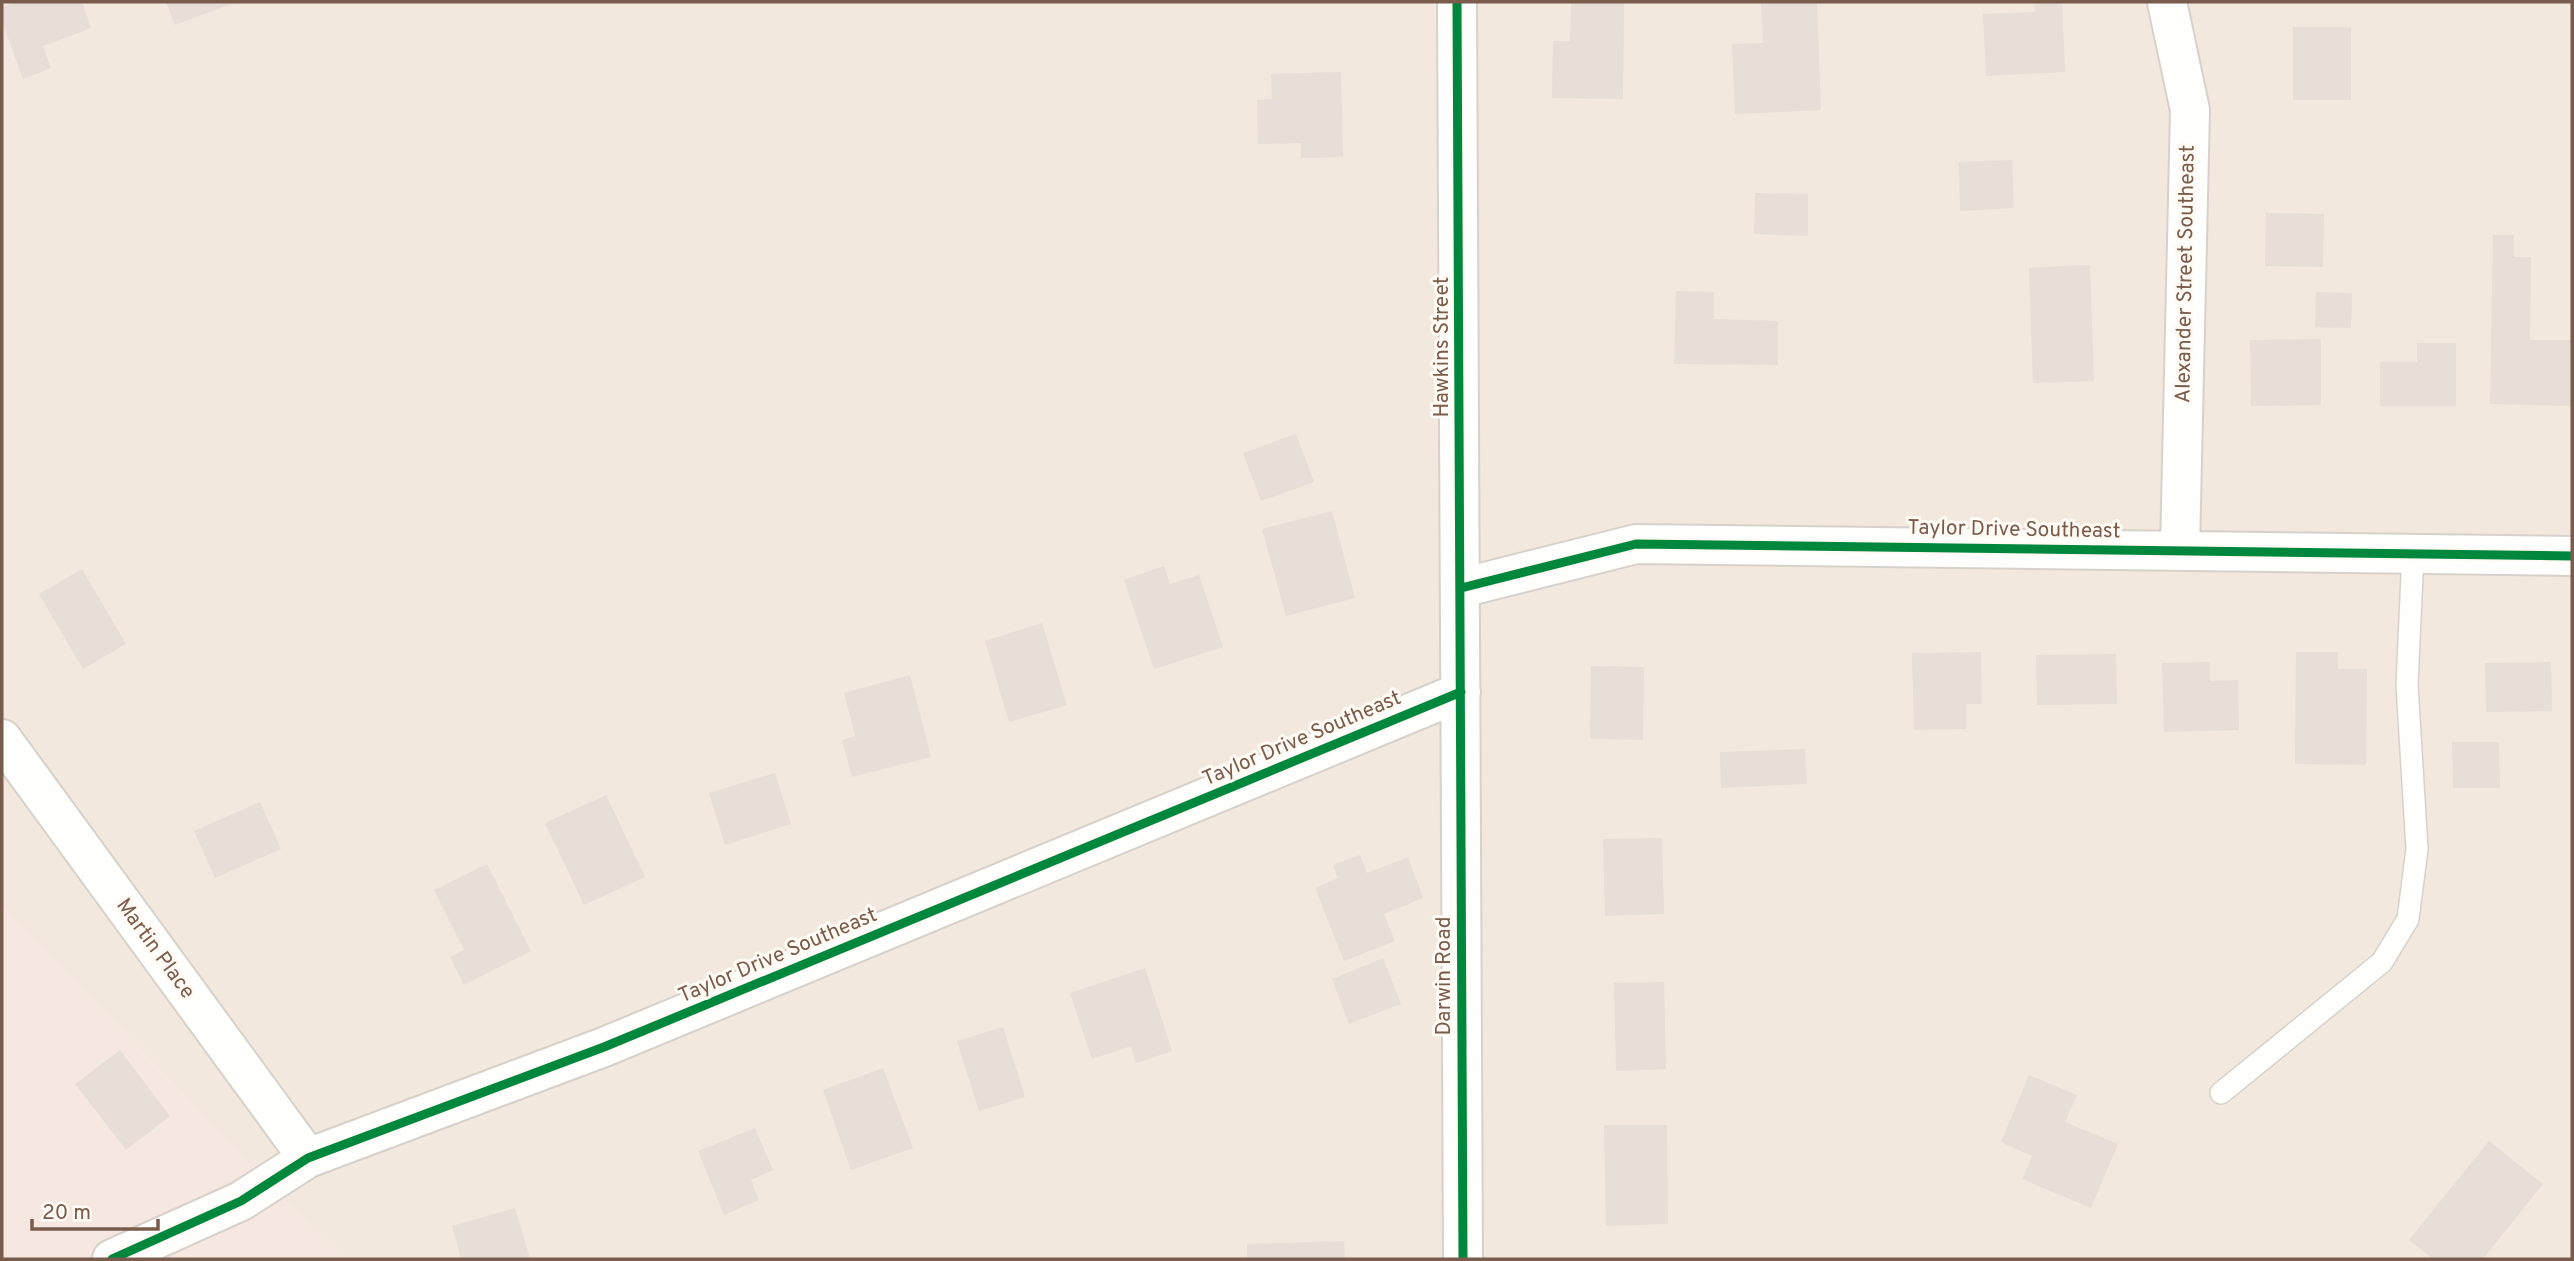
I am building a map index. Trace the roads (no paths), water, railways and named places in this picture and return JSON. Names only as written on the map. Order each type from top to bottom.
[{"type":"street","name":"Hawkins Street","points":[[1457,2],[1461,692]]},
{"type":"street","name":"Alexander Street Southeast","points":[[2166,2],[2190,110],[2180,550]]},
{"type":"street","name":"Taylor Drive Southeast","points":[[1461,588],[1636,544],[2572,556]]},
{"type":"street","name":"Taylor Drive Southeast","points":[[112,1259],[240,1201],[308,1158],[604,1047],[1461,692]]},
{"type":"street","name":"Darwin Road","points":[[1461,692],[1463,1259]]},
{"type":"street","name":"Martin Place","points":[[2,739],[308,1158]]},
{"type":"lane","points":[[2221,1093],[2382,962],[2408,919],[2417,849],[2407,685],[2413,553]]}]
